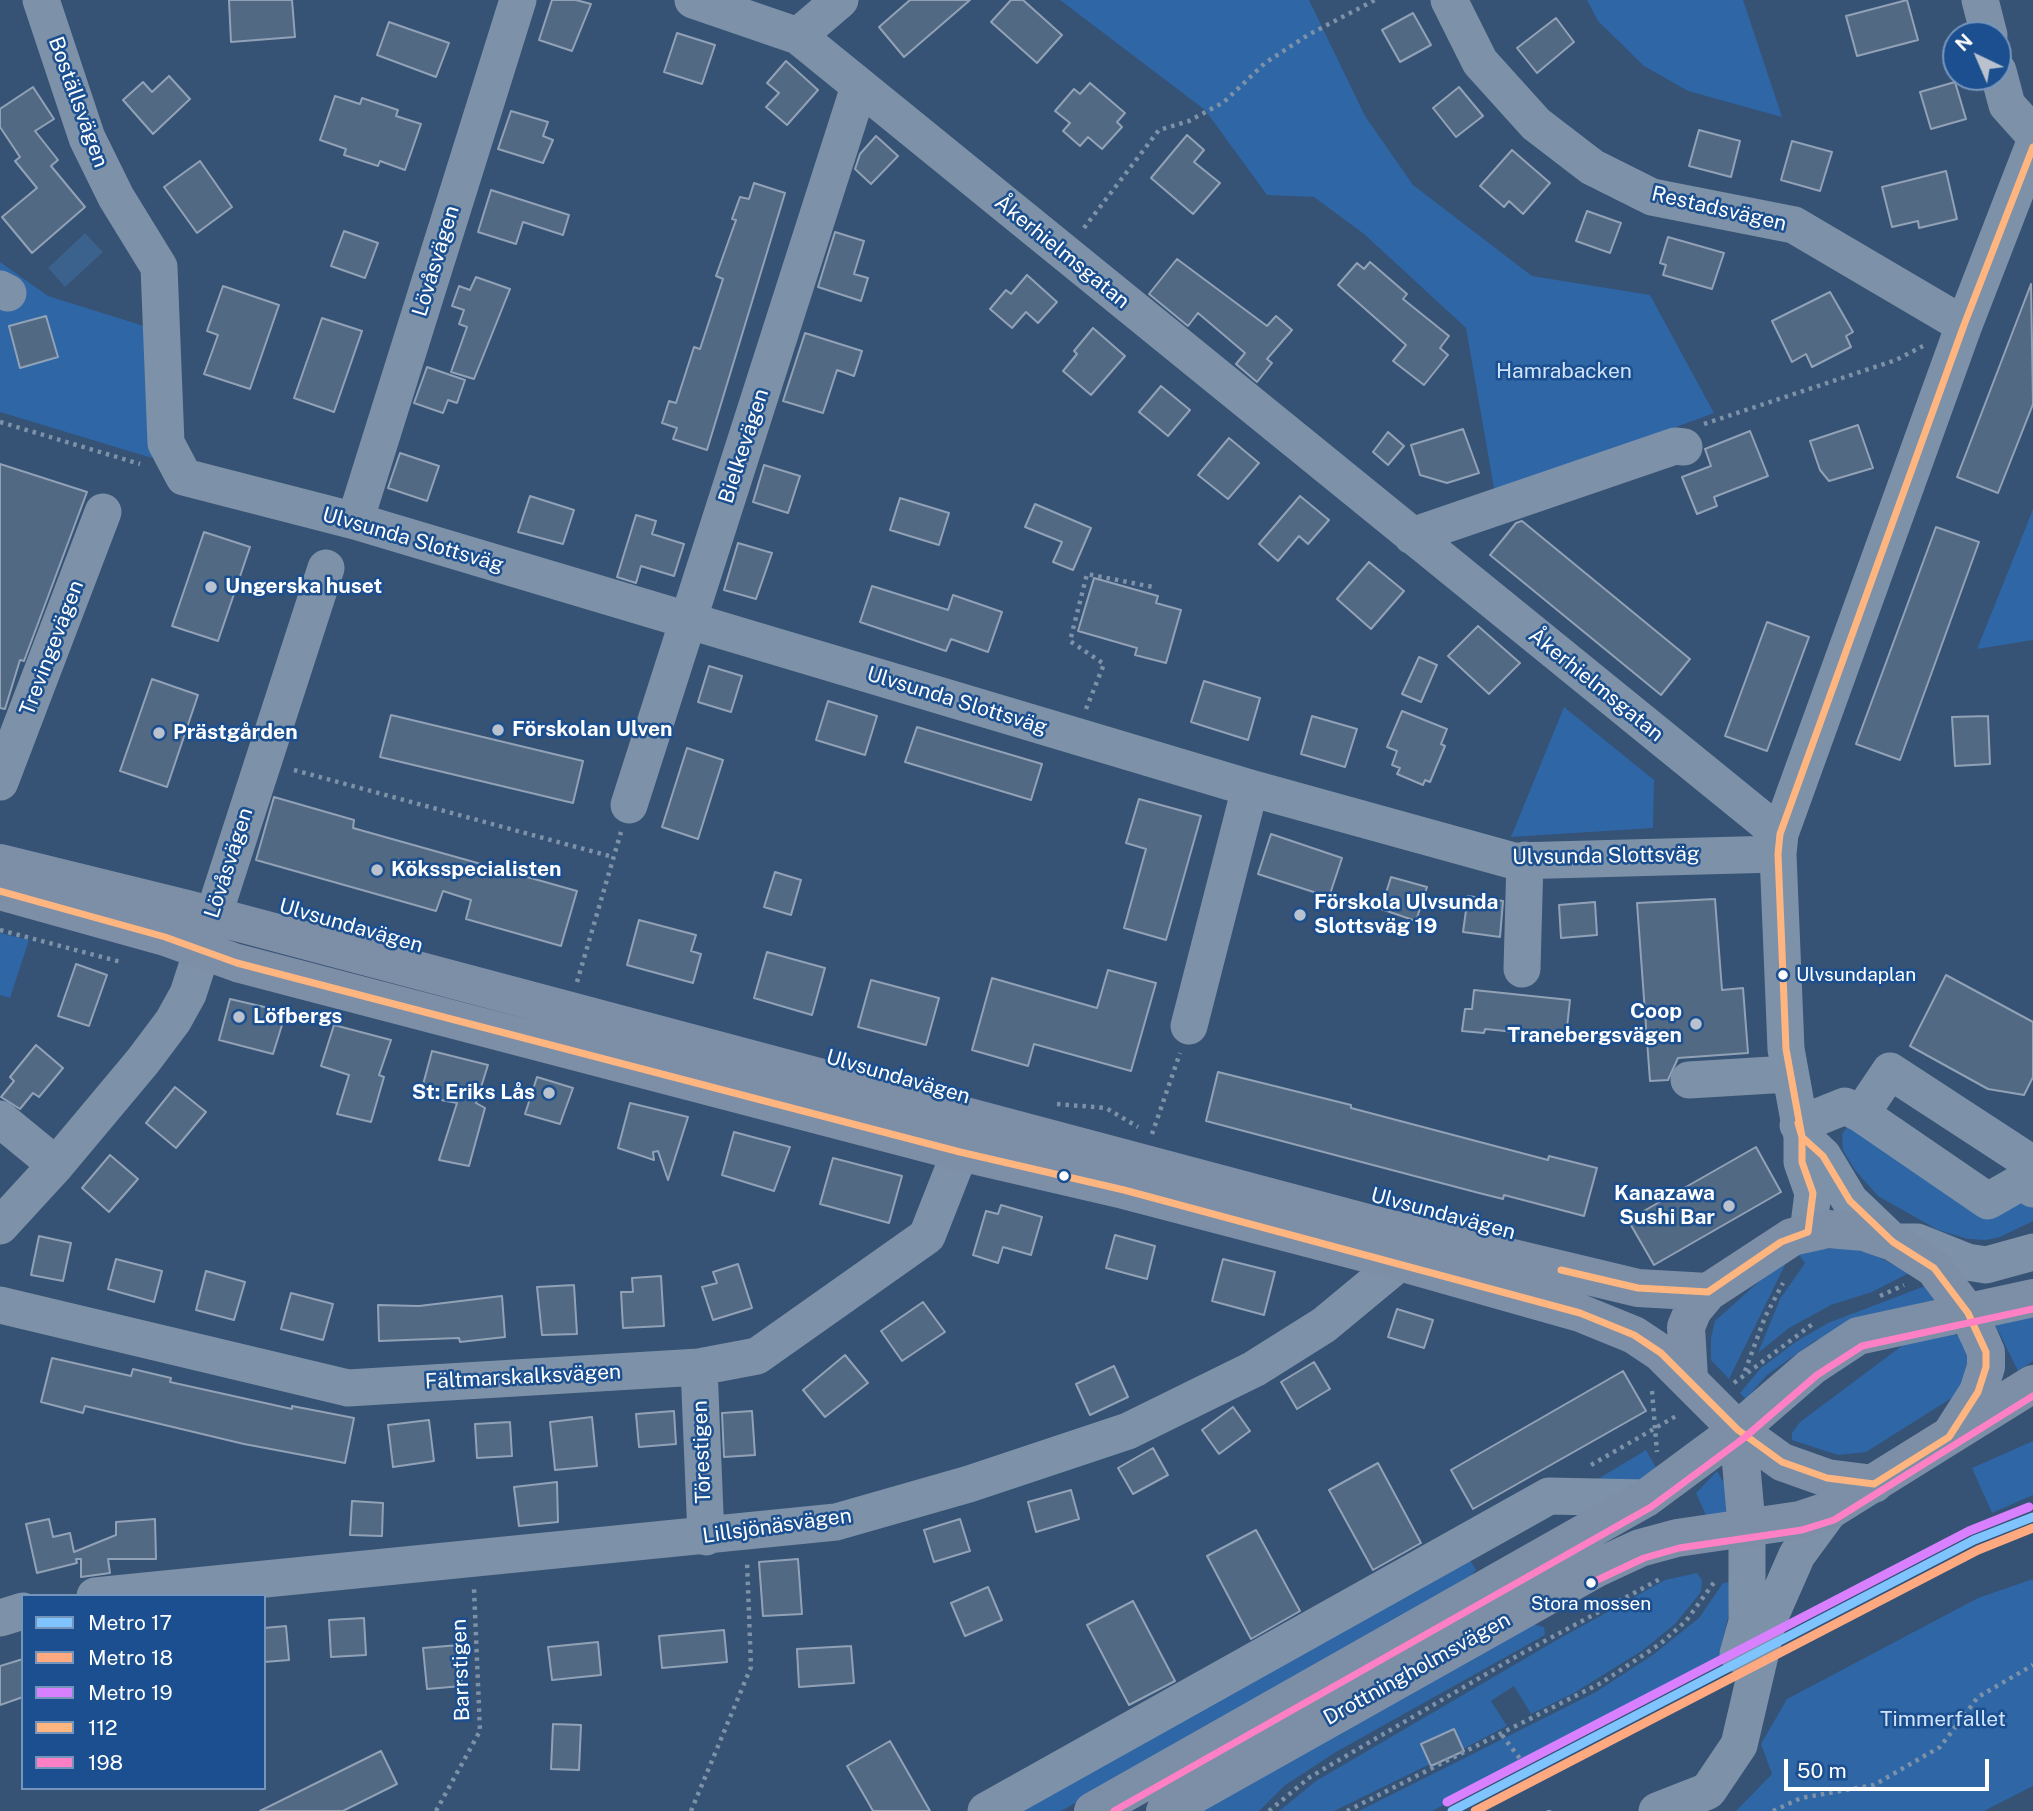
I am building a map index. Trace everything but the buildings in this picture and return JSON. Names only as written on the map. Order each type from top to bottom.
[{"type":"main road","name":"Ulvsundavägen","points":[[0,863],[205,933],[985,1122],[1148,1144],[1383,1227],[1638,1288],[1708,1292]]},
{"type":"main road","name":"Ulvsundavägen","points":[[0,891],[164,937],[205,933],[237,963],[960,1152],[1124,1190],[1400,1262],[1608,1324],[1645,1342],[1689,1378]]},
{"type":"main road","points":[[2033,1279],[1982,1287],[1964,1284],[1893,1242],[1864,1232],[1808,1232],[1781,1242],[1708,1292],[1693,1310],[1686,1327],[1689,1378],[1738,1430],[1783,1462],[1804,1472],[1874,1484],[2033,1384]]},
{"type":"main road","points":[[1934,1268],[1968,1312],[1986,1352],[1986,1367],[1978,1392],[1949,1437]]},
{"type":"main road","name":"Drottningholmsvägen","points":[[1093,1811],[1646,1497],[1738,1430],[1811,1367],[1858,1336],[2033,1298]]},
{"type":"main road","points":[[1738,1430],[1747,1529]]},
{"type":"main road","name":"Drottningholmsvägen","points":[[1165,1811],[1597,1568],[1640,1548],[1677,1538],[1800,1520],[1829,1510],[1874,1484]]},
{"type":"street","name":"Boställsvägen","points":[[41,0],[87,138],[116,197],[159,267],[166,443],[184,477]]},
{"type":"street","name":"Lövåsvägen","points":[[355,521],[518,0]]},
{"type":"street","name":"Åkerhielmsgatan","points":[[694,0],[798,36],[1412,536],[1779,844]]},
{"type":"street","points":[[798,36],[840,0]]},
{"type":"street","name":"Restadsvägen","points":[[1449,0],[1480,62],[1536,124],[1592,167],[1652,197],[1794,225],[1964,325]]},
{"type":"street","points":[[1980,0],[1985,21]]},
{"type":"street","name":"Bielkevägen","points":[[629,805],[859,87]]},
{"type":"street","points":[[2003,91],[2007,106],[2033,134]]},
{"type":"street","points":[[1808,1232],[1813,1193],[1802,1162],[1800,1131],[1788,1074],[1779,844],[1964,325],[2033,147]]},
{"type":"street","points":[[1412,536],[1675,446],[1691,436]]},
{"type":"street","name":"Ulvsunda Slottsväg","points":[[184,477],[355,521],[1250,788],[1514,861],[1779,844]]},
{"type":"street","name":"Trevingevägen","points":[[0,782],[103,512]]},
{"type":"street","name":"Lövåsvägen","points":[[0,1226],[56,1165],[173,1021],[188,994],[205,933],[327,568]]},
{"type":"street","points":[[1189,1026],[1250,788]]},
{"type":"street","points":[[1522,969],[1525,860]]},
{"type":"street","points":[[1800,1131],[1845,1106],[1861,1114],[1989,1201],[2031,1183],[2025,1159],[1890,1071],[1861,1114]]},
{"type":"street","points":[[1689,1080],[1788,1074]]},
{"type":"street","points":[[0,1119],[56,1165]]},
{"type":"street","points":[[1800,1131],[1823,1156],[1850,1201],[1893,1242],[1917,1242],[1967,1262],[1986,1265],[2033,1252]]},
{"type":"street","name":"Fältmarskalksvägen","points":[[0,1305],[348,1388],[699,1367],[757,1356],[927,1236],[960,1152]]},
{"type":"street","name":"Lillsjönäsvägen","points":[[116,1594],[836,1522],[969,1484],[1128,1431],[1254,1369],[1324,1325],[1400,1262]]},
{"type":"street","name":"Törestigen","points":[[699,1367],[706,1537]]},
{"type":"street","points":[[986,1811],[1549,1496],[1646,1497]]},
{"type":"street","points":[[1661,1809],[1708,1790],[1739,1745],[1768,1622],[1797,1555],[1829,1510]]},
{"type":"street","points":[[1661,1809],[1713,1742],[1747,1622],[1747,1529]]},
{"type":"street","points":[[0,1618],[21,1612]]},
{"type":"path","points":[[1064,253],[1160,130],[1189,121],[1224,102],[1265,63],[1308,35],[1375,0]]},
{"type":"path","points":[[1691,436],[1896,360],[1964,325]]},
{"type":"path","points":[[0,422],[184,477]]},
{"type":"path","points":[[1076,736],[1104,664],[1070,641],[1087,574],[1153,587]]},
{"type":"path","points":[[263,761],[613,857]]},
{"type":"path","points":[[588,990],[575,986],[629,805]]},
{"type":"path","points":[[1045,1103],[1107,1108],[1148,1144],[1189,1026]]},
{"type":"path","points":[[1588,1467],[1656,1427]]},
{"type":"path","points":[[691,1811],[751,1667],[746,1533]]},
{"type":"path","name":"Barrstigen","points":[[436,1811],[480,1731],[472,1560]]},
{"type":"path","name":"Drottningholmsvägen","points":[[1269,1811],[1310,1777],[1528,1650],[1669,1575]]},
{"type":"path","points":[[1347,1811],[1601,1683],[1660,1644],[1686,1621],[1718,1575]]},
{"type":"path","points":[[1773,1811],[1801,1798],[1874,1785],[1940,1747],[1978,1697],[2033,1665]]},
{"type":"path","points":[[1502,1735],[1521,1760]]},
{"type":"green space","name":"Hamrabacken","points":[[1060,0],[1309,0],[1365,116],[1413,185],[1532,276],[1650,295],[1714,413],[1495,494],[1466,328],[1364,234],[1314,197],[1267,195],[1205,110]]},
{"type":"green space","points":[[1587,0],[1743,0],[1782,117],[1688,91],[1644,66],[1598,21]]},
{"type":"green space","points":[[0,262],[48,296],[147,327],[152,458],[0,412]]},
{"type":"green space","points":[[2033,509],[2033,640],[1977,649],[2026,527]]},
{"type":"green space","points":[[1564,707],[1654,780],[1653,828],[1511,837]]},
{"type":"green space","points":[[0,933],[29,940],[10,998],[0,995]]},
{"type":"green space","points":[[1848,1126],[2029,1198],[2033,1206],[2033,1221],[2000,1237],[1986,1240],[1968,1239],[1938,1230],[1878,1196],[1855,1170],[1843,1150],[1842,1134]]},
{"type":"green space","points":[[1842,1248],[1871,1253],[1909,1273],[1872,1292],[1831,1305],[1789,1328],[1758,1353],[1780,1299],[1805,1263],[1799,1255],[1818,1249]]},
{"type":"green space","points":[[1782,1261],[1785,1265],[1729,1379],[1711,1360],[1711,1338],[1715,1321]]},
{"type":"green space","points":[[1925,1286],[1943,1302],[1816,1340],[1767,1375],[1746,1399],[1740,1393],[1761,1368],[1797,1341],[1828,1323]]},
{"type":"green space","points":[[2033,1315],[2033,1361],[2018,1371],[1995,1324]]},
{"type":"green space","points":[[1953,1333],[1971,1345],[1963,1391],[1866,1452],[1838,1455],[1792,1440],[1792,1433],[1800,1422],[1907,1342]]},
{"type":"green space","points":[[2033,1441],[2033,1495],[1992,1513],[1972,1468]]},
{"type":"green space","points":[[1646,1450],[1661,1476],[1573,1494]]},
{"type":"green space","points":[[1717,1471],[1729,1491],[1738,1518],[1709,1522],[1696,1493]]},
{"type":"green space","points":[[1470,1560],[1476,1570],[1462,1586],[1061,1811],[1021,1811]]},
{"type":"green space","points":[[1697,1573],[1702,1580],[1701,1592],[1675,1624],[1643,1650],[1574,1693],[1531,1714],[1514,1686],[1491,1701],[1507,1726],[1463,1749],[1454,1729],[1421,1744],[1430,1764],[1334,1811],[1279,1811],[1316,1781],[1555,1641],[1665,1580]]},
{"type":"green space","name":"Timmerfallet","points":[[2033,1579],[2033,1786],[1984,1811],[1736,1811],[1772,1774],[1761,1744],[1787,1699],[1978,1598]]},
{"type":"green space","points":[[1730,1582],[1728,1618],[1717,1665],[1432,1811],[1359,1811],[1596,1692],[1654,1654],[1699,1618],[1723,1583]]},
{"type":"green space","points":[[1532,1624],[1544,1627],[1545,1635],[1336,1752],[1284,1786],[1259,1811],[1197,1811]]},
{"type":"shaded area","points":[[85,233],[103,252],[65,287],[48,268]]},
{"type":"metro line","name":"19","points":[[1447,1802],[1969,1531],[2029,1507]]},
{"type":"metro line","name":"17","points":[[1452,1811],[1974,1540],[2033,1517]]},
{"type":"metro line","name":"18","points":[[1475,1811],[1978,1550],[2033,1528]]},
{"type":"transit line","name":"112","points":[[0,891],[165,937],[237,963],[960,1152],[1124,1190],[1580,1313],[1634,1335],[1661,1353],[1738,1430],[1782,1462],[1827,1478],[1874,1484],[1949,1437],[1978,1392],[1986,1367],[1986,1352],[1968,1313],[1934,1268],[1893,1242],[1850,1201],[1823,1156],[1802,1137],[1786,1049],[1778,854],[1780,834],[1964,325],[2033,147]]},
{"type":"transit line","name":"112","points":[[1561,1270],[1638,1288],[1708,1292],[1781,1242],[1808,1232],[1813,1193],[1802,1162],[1802,1137],[1798,1123]]},
{"type":"transit line","name":"198","points":[[1114,1811],[1651,1507],[1744,1438],[1817,1375],[1862,1346],[2033,1309]]},
{"type":"transit line","name":"198","points":[[1591,1583],[1644,1558],[1679,1548],[1802,1530],[1834,1520],[2033,1396]]},
{"type":"place","name":"Ungerska huset","points":[[211,587]]},
{"type":"place","name":"Förskolan Ulven","points":[[498,730]]},
{"type":"place","name":"Prästgården","points":[[159,733]]},
{"type":"place","name":"Köksspecialisten","points":[[377,870]]},
{"type":"place","name":"Förskola Ulvsunda Slottsväg 19","points":[[1300,915]]},
{"type":"place","name":"Ulvsundaplan","points":[[1783,975]]},
{"type":"place","name":"Löfbergs","points":[[239,1017]]},
{"type":"place","name":"Coop Tranebergsvägen","points":[[1696,1024]]},
{"type":"place","name":"St: Eriks Lås","points":[[549,1093]]},
{"type":"place","name":"Kanazawa Sushi Bar","points":[[1729,1206]]},
{"type":"place","name":"Stora mossen","points":[[1591,1583]]}]
